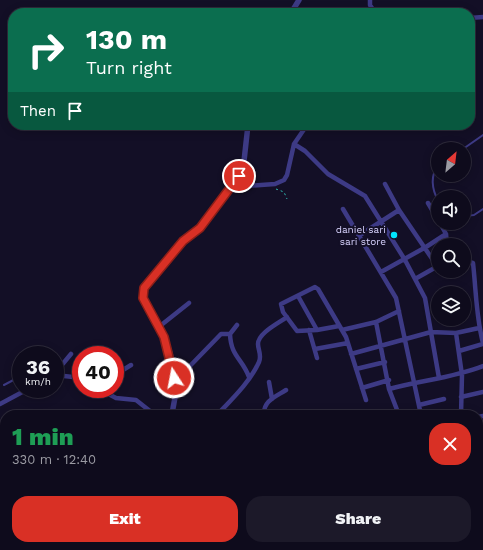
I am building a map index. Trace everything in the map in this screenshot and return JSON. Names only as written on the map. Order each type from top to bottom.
[{"type":"street","points":[[173,410],[176,388],[171,362],[160,326],[143,298],[144,288],[183,241],[200,228],[239,176],[244,161],[247,130]]},
{"type":"street","points":[[227,192],[246,186],[275,184],[284,180],[287,175],[294,144],[304,130]]},
{"type":"street","points":[[294,144],[305,151],[328,174],[365,196],[405,260],[425,298],[439,378]]},
{"type":"street","points":[[385,184],[399,210],[431,256]]},
{"type":"street","points":[[428,203],[431,208]]},
{"type":"street","points":[[343,209],[360,235],[396,298],[420,410]]},
{"type":"street","points":[[360,235],[399,210]]},
{"type":"street","points":[[444,230],[446,238]]},
{"type":"street","points":[[381,272],[405,260],[446,234]]},
{"type":"street","points":[[459,351],[483,343],[479,328],[480,317],[473,263],[471,263]]},
{"type":"street","points":[[415,279],[431,270]]},
{"type":"street","points":[[366,400],[348,343],[340,328],[316,287],[281,304],[287,317],[296,330],[340,328],[376,322],[400,312]]},
{"type":"street","points":[[477,295],[483,294]]},
{"type":"street","points":[[298,296],[317,330]]},
{"type":"street","points":[[160,326],[189,303]]},
{"type":"street","points":[[221,410],[249,377],[260,358],[258,345],[260,337],[287,317]]},
{"type":"street","points":[[376,322],[390,389],[397,410]]},
{"type":"street","points":[[237,325],[230,334],[231,348],[249,377]]},
{"type":"street","points":[[351,354],[431,332],[456,333],[479,328]]},
{"type":"street","points":[[309,330],[317,358]]},
{"type":"street","points":[[456,333],[462,374],[461,410]]},
{"type":"street","points":[[174,378],[188,368],[221,334],[230,334]]},
{"type":"street","points":[[315,349],[348,343]]},
{"type":"street","points":[[64,362],[71,354]]},
{"type":"street","points":[[356,369],[385,362]]},
{"type":"street","points":[[124,369],[131,365]]},
{"type":"street","points":[[390,389],[414,382],[462,374],[483,366]]},
{"type":"street","points":[[362,388],[388,380]]},
{"type":"street","points":[[269,382],[272,399]]},
{"type":"street","points":[[264,410],[264,406],[286,390]]},
{"type":"street","points":[[461,398],[483,392]]},
{"type":"street","points":[[0,404],[12,398]]},
{"type":"street","points":[[116,398],[136,400],[149,410]]},
{"type":"street","points":[[418,405],[444,399]]},
{"type":"lane","points":[[471,144],[483,136]]},
{"type":"lane","points":[[471,215],[483,209]]},
{"type":"lane","points":[[4,385],[12,381]]},
{"type":"path","points":[[276,189],[284,192],[287,199]]},
{"type":"place","name":"daniel sari sari store","points":[[394,235]]},
{"type":"route","points":[[174,378],[171,362],[160,326],[143,298],[144,288],[183,241],[200,228],[216,209],[239,176]]}]
